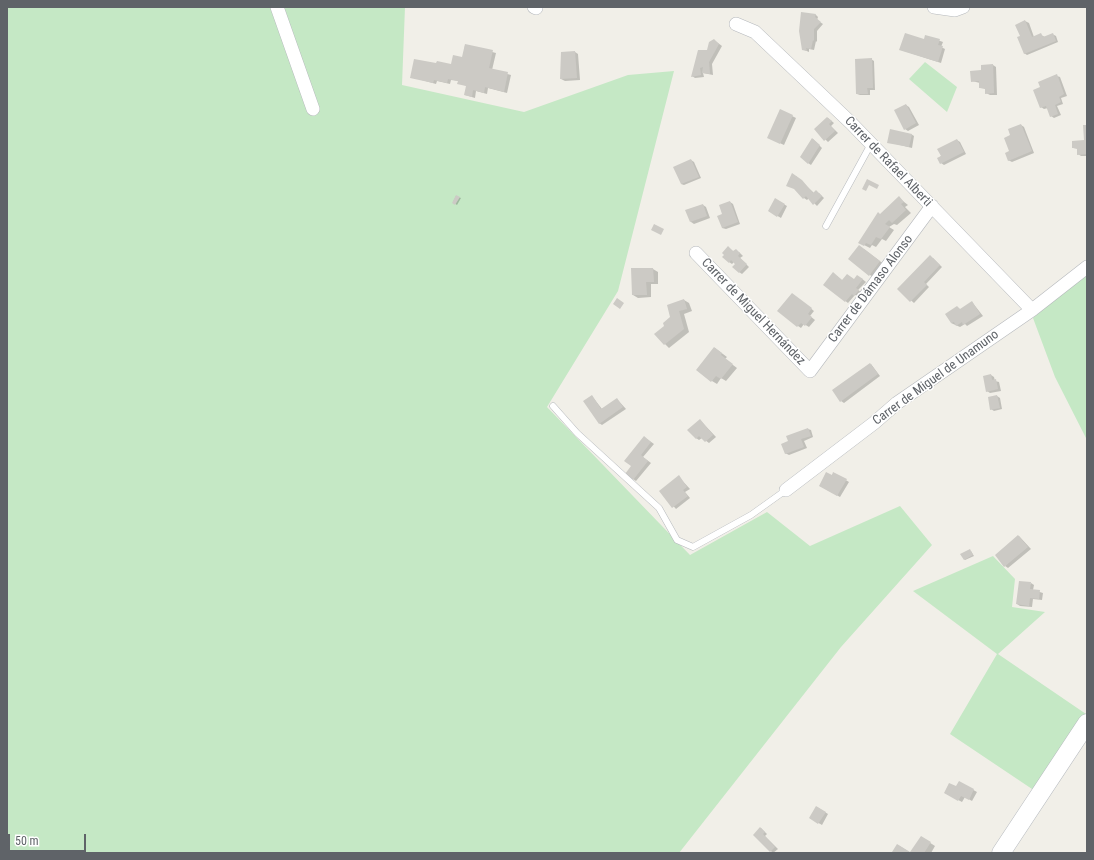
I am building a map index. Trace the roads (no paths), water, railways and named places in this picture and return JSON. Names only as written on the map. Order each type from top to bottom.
[{"type":"main road","points":[[1001,853],[1087,723]]},
{"type":"street","points":[[277,7],[313,108]]},
{"type":"street","points":[[934,7],[955,10],[963,7]]},
{"type":"street","name":"Carrer de Rafael Alberti","points":[[736,24],[755,32],[871,144],[1032,310]]},
{"type":"street","name":"Carrer de Dámaso Alonso","points":[[810,371],[932,206]]},
{"type":"street","name":"Carrer de Miguel Hernández","points":[[696,253],[810,371]]},
{"type":"street","name":"Carrer de Miguel de Unamuno","points":[[786,490],[874,423],[897,403],[1032,310],[1087,267]]},
{"type":"lane","points":[[826,226],[871,144]]},
{"type":"lane","points":[[553,406],[577,433],[659,508],[677,540],[693,547],[751,515],[786,490]]}]
